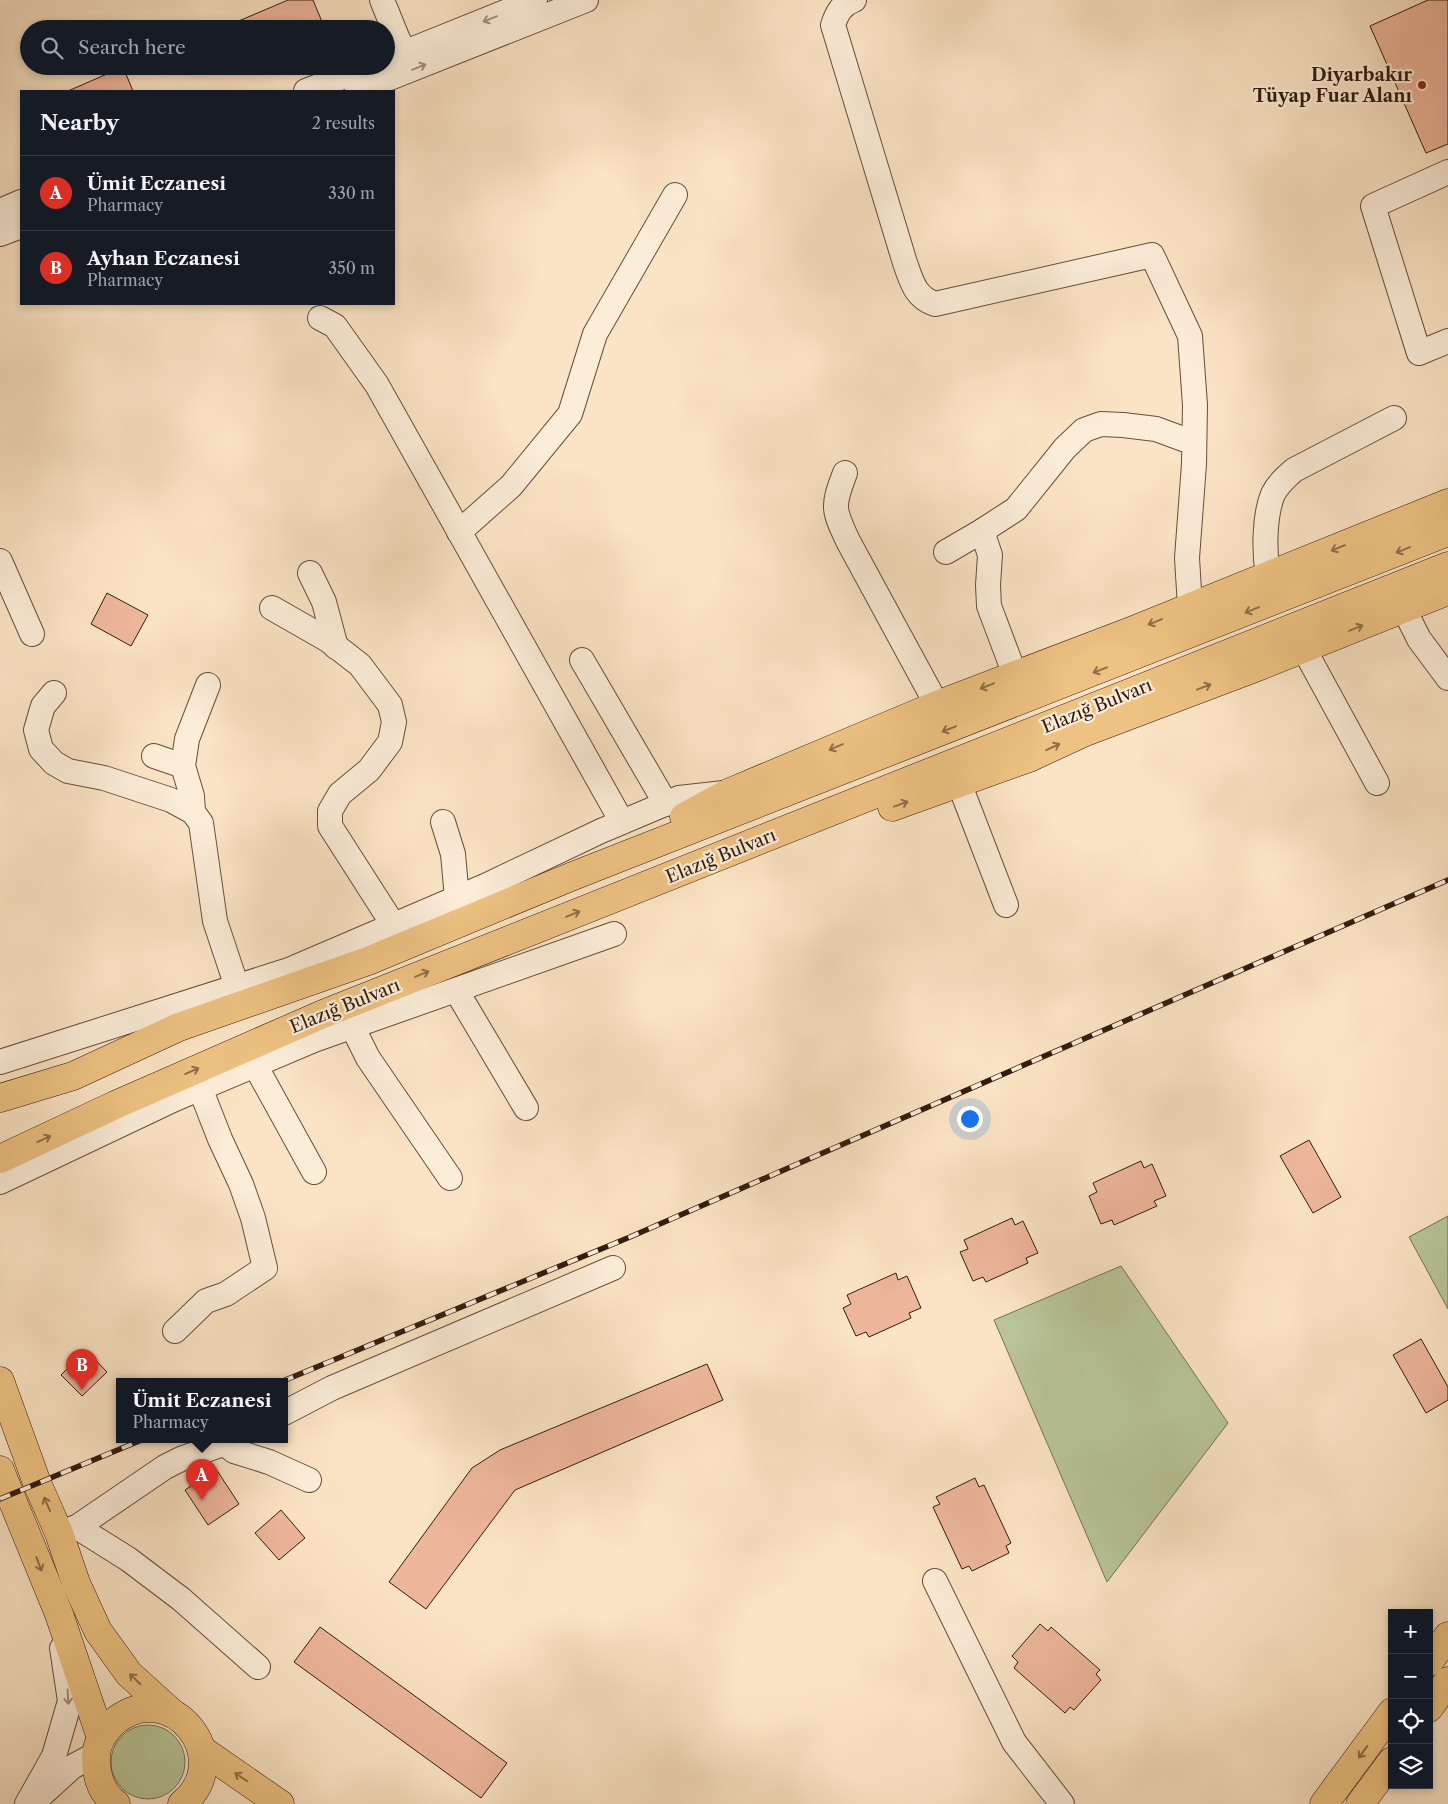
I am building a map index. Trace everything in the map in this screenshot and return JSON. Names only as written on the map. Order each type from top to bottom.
[{"type":"main road","points":[[573,876],[728,793],[937,705],[1190,607],[1448,503]]},
{"type":"main road","name":"Elazığ Bulvarı","points":[[0,1098],[73,1076],[178,1027],[368,961],[573,876],[1448,532]]},
{"type":"main road","name":"Elazığ Bulvarı","points":[[0,1159],[115,1105],[323,1014],[1448,566]]},
{"type":"main road","points":[[753,844],[885,810],[1029,758],[1083,733],[1448,591]]},
{"type":"main road","points":[[0,1381],[37,1483],[68,1530],[76,1583],[98,1631],[130,1674],[170,1712],[185,1721],[196,1734],[202,1750],[203,1767],[198,1784],[189,1798],[182,1804]]},
{"type":"main road","points":[[0,1470],[59,1614],[99,1746]]},
{"type":"main road","points":[[1433,1657],[1448,1636]]},
{"type":"main road","points":[[1433,1702],[1448,1681]]},
{"type":"main road","points":[[116,1804],[102,1787],[96,1771],[99,1746],[110,1724],[123,1714],[139,1709],[155,1708],[170,1712]]},
{"type":"main road","points":[[1324,1804],[1388,1717]]},
{"type":"main road","points":[[202,1750],[280,1804]]},
{"type":"main road","points":[[1360,1804],[1388,1766]]},
{"type":"street","points":[[382,0],[387,20]]},
{"type":"street","points":[[396,56],[536,0]]},
{"type":"street","points":[[360,90],[586,0]]},
{"type":"street","points":[[854,0],[846,2],[836,14],[833,24],[902,254],[916,290],[925,300],[935,304],[1152,255],[1190,336],[1195,405],[1187,558],[1190,607]]},
{"type":"street","points":[[309,90],[348,75]]},
{"type":"street","points":[[1448,172],[1373,206],[1419,353],[1448,341]]},
{"type":"street","points":[[459,532],[511,486],[570,414],[595,334],[675,195]]},
{"type":"street","points":[[0,211],[20,202]]},
{"type":"street","points":[[0,234],[20,226]]},
{"type":"street","points":[[320,318],[334,326],[377,385],[622,822]]},
{"type":"street","points":[[1268,576],[1265,557],[1268,511],[1274,493],[1283,479],[1294,470],[1394,418]]},
{"type":"street","points":[[946,552],[1016,509],[1065,448],[1084,430],[1101,424],[1123,425],[1156,429],[1194,443]]},
{"type":"street","points":[[844,473],[835,499],[836,516],[937,705]]},
{"type":"street","points":[[982,531],[990,554],[989,606],[1015,675]]},
{"type":"street","points":[[0,561],[32,634]]},
{"type":"street","points":[[310,573],[324,602],[336,647]]},
{"type":"street","points":[[272,608],[328,640],[360,665],[390,705],[394,722],[390,742],[369,770],[340,794],[330,811],[330,826],[394,926]]},
{"type":"street","points":[[1404,609],[1419,639],[1448,678]]},
{"type":"street","points":[[1304,648],[1377,783]]},
{"type":"street","points":[[582,660],[666,804]]},
{"type":"street","points":[[208,685],[188,739],[183,766],[192,796],[194,812],[201,824],[215,921],[237,987]]},
{"type":"street","points":[[54,693],[43,706],[36,730],[41,749],[54,762],[68,771],[104,778],[171,800],[194,812]]},
{"type":"street","points":[[154,756],[183,766]]},
{"type":"street","points":[[959,783],[1006,906]]},
{"type":"street","points":[[0,1062],[290,970],[394,926],[622,822],[680,798],[728,793]]},
{"type":"street","points":[[443,822],[453,854],[457,898]]},
{"type":"street","points":[[0,1182],[200,1088],[314,1040],[614,934]]},
{"type":"street","points":[[456,990],[526,1108]]},
{"type":"street","points":[[352,1026],[368,1058],[450,1178]]},
{"type":"street","points":[[255,1065],[314,1172]]},
{"type":"street","points":[[176,1331],[206,1302],[226,1294],[266,1268],[253,1218],[241,1184],[220,1139],[200,1088]]},
{"type":"street","points":[[288,1411],[332,1388],[613,1268]]},
{"type":"street","points":[[68,1530],[165,1467],[183,1458],[225,1443]]},
{"type":"street","points":[[232,1443],[234,1451],[269,1462],[309,1480]]},
{"type":"street","points":[[68,1530],[128,1560],[181,1599],[258,1667]]},
{"type":"street","points":[[935,1580],[1014,1742],[1062,1804]]},
{"type":"street","points":[[27,1804],[54,1756],[70,1701],[62,1654],[59,1614]]},
{"type":"street","points":[[27,1804],[42,1796],[72,1767],[99,1746]]},
{"type":"green space","points":[[1448,1216],[1448,1309],[1409,1237]]},
{"type":"green space","points":[[1121,1266],[1228,1423],[1107,1582],[994,1320]]},
{"type":"green space","points":[[148,1725],[162,1728],[174,1736],[182,1748],[185,1762],[182,1776],[174,1788],[162,1796],[148,1799],[134,1796],[122,1788],[114,1776],[111,1762],[114,1748],[122,1736],[134,1728]]},
{"type":"building","points":[[288,0],[313,0],[321,20],[241,20]]},
{"type":"building","name":"Diyarbakır Tüyap Fuar Alanı","points":[[1428,0],[1448,0],[1448,144],[1426,153],[1370,26]]},
{"type":"building","points":[[105,75],[126,75],[133,90],[70,90]]},
{"type":"building","points":[[107,593],[148,615],[131,646],[91,624]]},
{"type":"building","points":[[1309,1140],[1341,1197],[1313,1213],[1280,1156]]},
{"type":"building","points":[[1141,1161],[1144,1168],[1152,1164],[1166,1196],[1154,1201],[1157,1206],[1114,1225],[1112,1220],[1101,1224],[1089,1196],[1097,1192],[1093,1183]]},
{"type":"building","points":[[1012,1218],[1015,1225],[1023,1221],[1038,1253],[1026,1258],[1028,1263],[986,1282],[983,1277],[973,1281],[960,1252],[968,1249],[964,1240]]},
{"type":"building","points":[[896,1273],[898,1280],[907,1276],[921,1308],[909,1313],[911,1318],[869,1337],[866,1332],[856,1336],[843,1308],[851,1304],[847,1295]]},
{"type":"building","points":[[1421,1339],[1448,1387],[1448,1400],[1426,1413],[1393,1355]]},
{"type":"building","points":[[86,1350],[107,1372],[82,1396],[61,1375]]},
{"type":"building","points":[[707,1364],[723,1400],[515,1490],[426,1609],[389,1582],[472,1468],[500,1450]]},
{"type":"building","points":[[216,1469],[239,1504],[208,1525],[185,1490]]},
{"type":"building","points":[[975,1478],[979,1487],[984,1485],[1011,1543],[1006,1546],[1009,1553],[972,1571],[969,1566],[962,1569],[933,1507],[940,1504],[936,1497]]},
{"type":"building","points":[[281,1510],[305,1538],[279,1560],[255,1533]]},
{"type":"building","points":[[1040,1624],[1048,1631],[1051,1627],[1100,1670],[1096,1674],[1101,1680],[1074,1710],[1070,1707],[1065,1713],[1014,1668],[1018,1662],[1012,1656]]},
{"type":"building","points":[[320,1627],[507,1763],[481,1798],[294,1662]]},
{"type":"railway","points":[[288,1379],[630,1237],[1448,880]]},
{"type":"railway","points":[[0,1499],[134,1443]]},
{"type":"place","name":"Diyarbakır Tüyap Fuar Alanı","points":[[1422,85]]},
{"type":"place","name":"Ayhan Eczanesi","points":[[82,1390]]},
{"type":"place","name":"Ümit Eczanesi","points":[[202,1500]]}]
